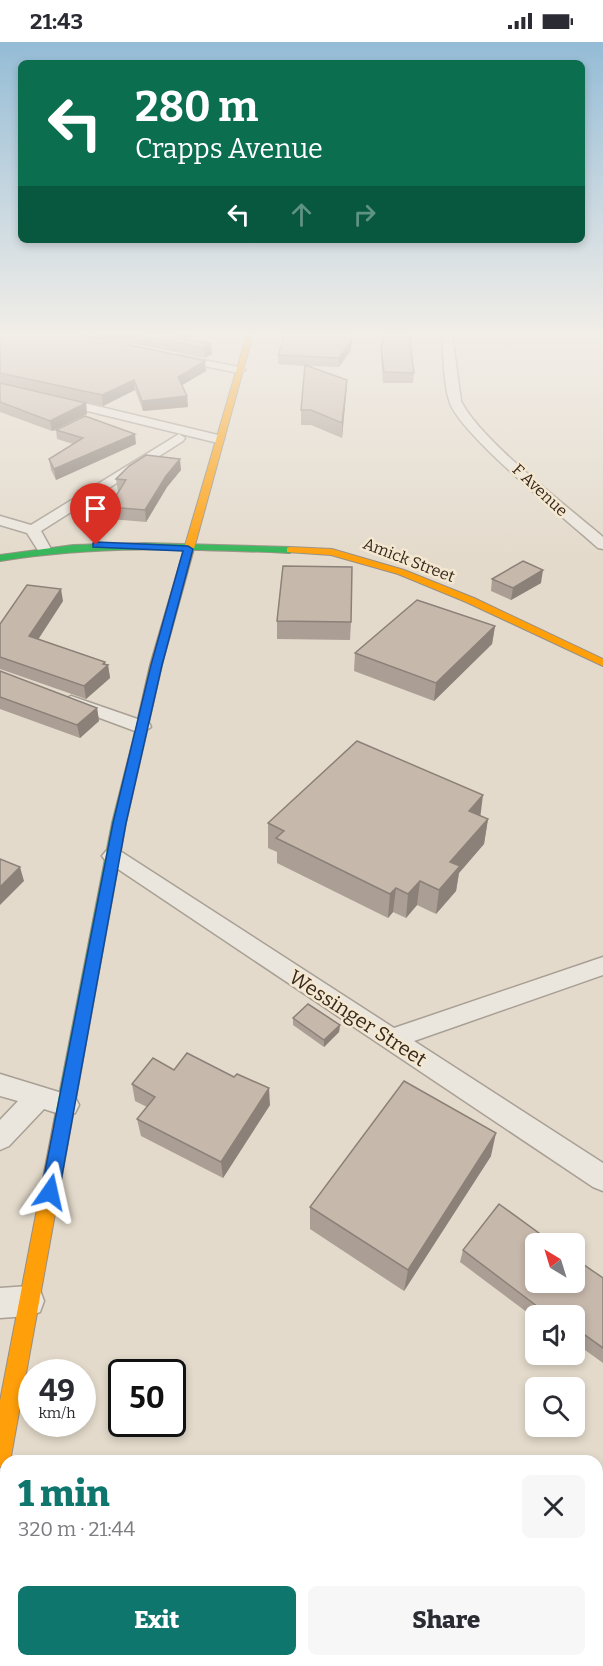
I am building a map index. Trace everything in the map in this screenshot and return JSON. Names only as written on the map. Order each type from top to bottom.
[{"type":"main road","points":[[0,1455],[15,1302],[66,1105],[113,856],[142,727],[188,549],[227,410]]},
{"type":"main road","name":"Amick Street","points":[[0,558],[44,549],[117,544],[188,549],[310,550],[359,558],[418,579],[603,663]]},
{"type":"street","points":[[95,410],[218,440]]},
{"type":"street","name":"F Avenue","points":[[459,410],[498,452],[603,545]]},
{"type":"street","points":[[33,530],[179,438]]},
{"type":"street","points":[[0,520],[33,530],[44,549]]},
{"type":"street","points":[[54,695],[142,727]]},
{"type":"street","name":"Wessinger Street","points":[[113,856],[603,1178]]},
{"type":"street","points":[[390,1039],[603,966]]},
{"type":"street","points":[[0,1085],[66,1105]]},
{"type":"street","points":[[0,1138],[38,1098]]},
{"type":"building","points":[[20,410],[72,410],[50,421]]},
{"type":"building","points":[[301,410],[344,410],[342,423],[311,410]]},
{"type":"building","points":[[85,416],[135,434],[54,469],[49,459],[83,438],[56,430]]},
{"type":"building","points":[[146,455],[180,459],[166,476],[145,510],[109,507],[126,480],[116,479],[129,466]]},
{"type":"building","points":[[523,561],[543,570],[513,588],[492,579]]},
{"type":"building","points":[[283,566],[352,567],[351,622],[277,621]]},
{"type":"building","points":[[27,585],[61,589],[29,636],[108,665],[84,686],[0,657],[0,624]]},
{"type":"building","points":[[417,600],[495,626],[436,683],[355,653]]},
{"type":"building","points":[[0,671],[97,708],[77,725],[0,697]]},
{"type":"building","points":[[357,741],[483,795],[469,811],[488,819],[450,862],[460,866],[439,890],[420,881],[408,894],[396,888],[390,894],[276,838],[284,831],[268,823]]},
{"type":"building","points":[[0,859],[20,867],[0,887]]},
{"type":"building","points":[[308,1004],[340,1025],[324,1040],[293,1018]]},
{"type":"building","points":[[187,1053],[234,1077],[237,1074],[269,1088],[221,1162],[137,1119],[155,1097],[132,1084],[153,1058],[174,1070]]},
{"type":"building","points":[[404,1081],[496,1133],[408,1270],[310,1207]]},
{"type":"building","points":[[499,1204],[539,1233],[525,1233],[525,1293],[585,1293],[585,1266],[603,1278],[603,1348],[585,1335],[585,1305],[536,1305],[463,1250]]},
{"type":"traffic: fast","points":[[0,558],[73,548],[109,546],[290,550]]},
{"type":"traffic: fast","points":[[62,1126],[119,823],[139,740]]},
{"type":"traffic: slow","points":[[139,740],[156,665],[228,410]]},
{"type":"traffic: slow","points":[[290,550],[332,552],[401,572],[470,600],[603,663]]},
{"type":"traffic: slow","points":[[0,1455],[62,1126]]},
{"type":"route","points":[[50,1192],[119,823],[156,665],[188,549],[117,544],[96,545]]}]
